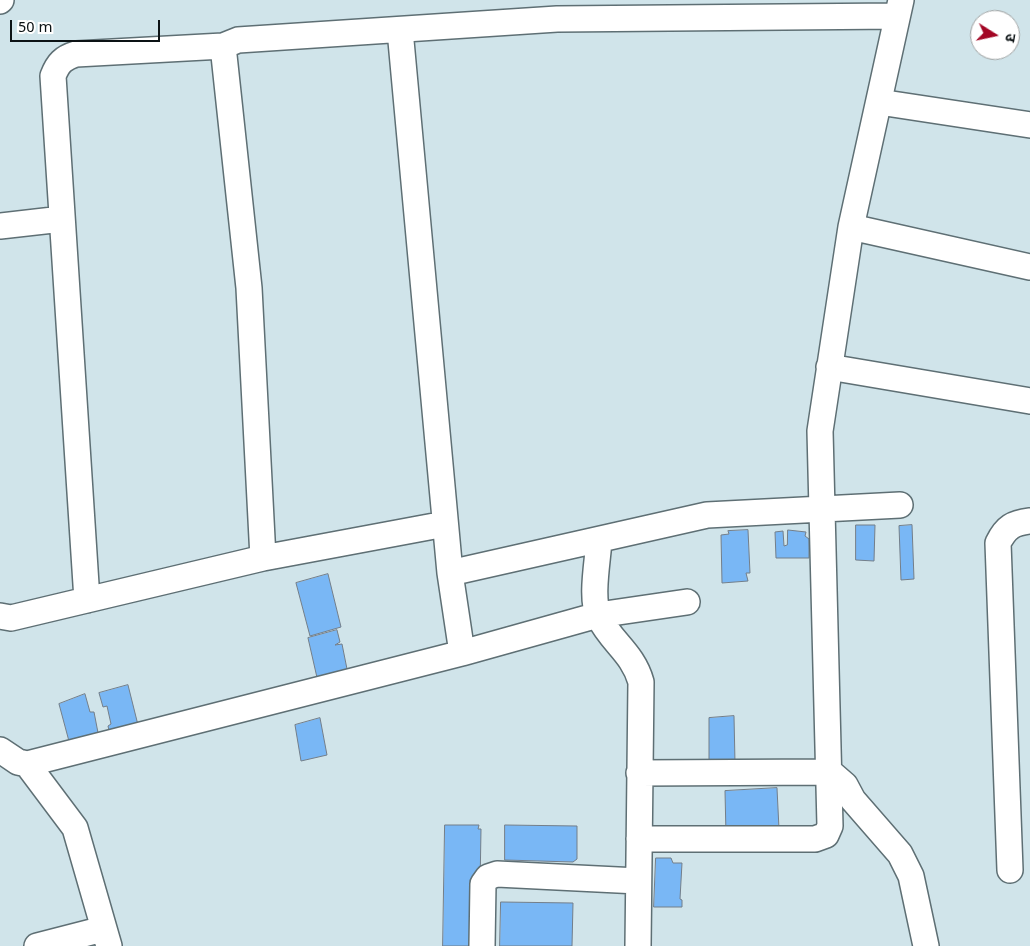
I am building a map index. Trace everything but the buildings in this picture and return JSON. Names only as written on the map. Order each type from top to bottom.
[{"type":"street","points":[[88,600],[53,76],[58,64],[64,58],[76,54],[224,46],[238,40],[557,19],[899,8],[851,227],[820,430],[830,826],[826,835],[815,839],[638,839]]},
{"type":"street","points":[[400,30],[445,524],[462,653]]},
{"type":"street","points":[[224,46],[249,288],[263,558]]},
{"type":"street","points":[[879,102],[1030,125]]},
{"type":"street","points":[[0,226],[62,219]]},
{"type":"street","points":[[851,227],[1030,266]]},
{"type":"street","points":[[829,367],[1030,401]]},
{"type":"street","points":[[450,573],[707,515],[900,505]]},
{"type":"street","points":[[1010,870],[998,543],[1004,530],[1016,523],[1030,521]]},
{"type":"street","points":[[0,616],[11,618],[263,558],[445,524]]},
{"type":"street","points":[[599,540],[595,603],[598,615],[637,667],[641,682],[638,946]]},
{"type":"street","points":[[0,750],[18,762],[27,764],[462,653],[598,615],[687,602]]},
{"type":"street","points":[[27,764],[74,828],[106,938],[37,946]]},
{"type":"street","points":[[639,773],[830,772],[845,785],[853,800],[900,854],[914,886],[926,946]]},
{"type":"street","points":[[482,946],[483,884],[488,877],[497,874],[638,881]]}]
